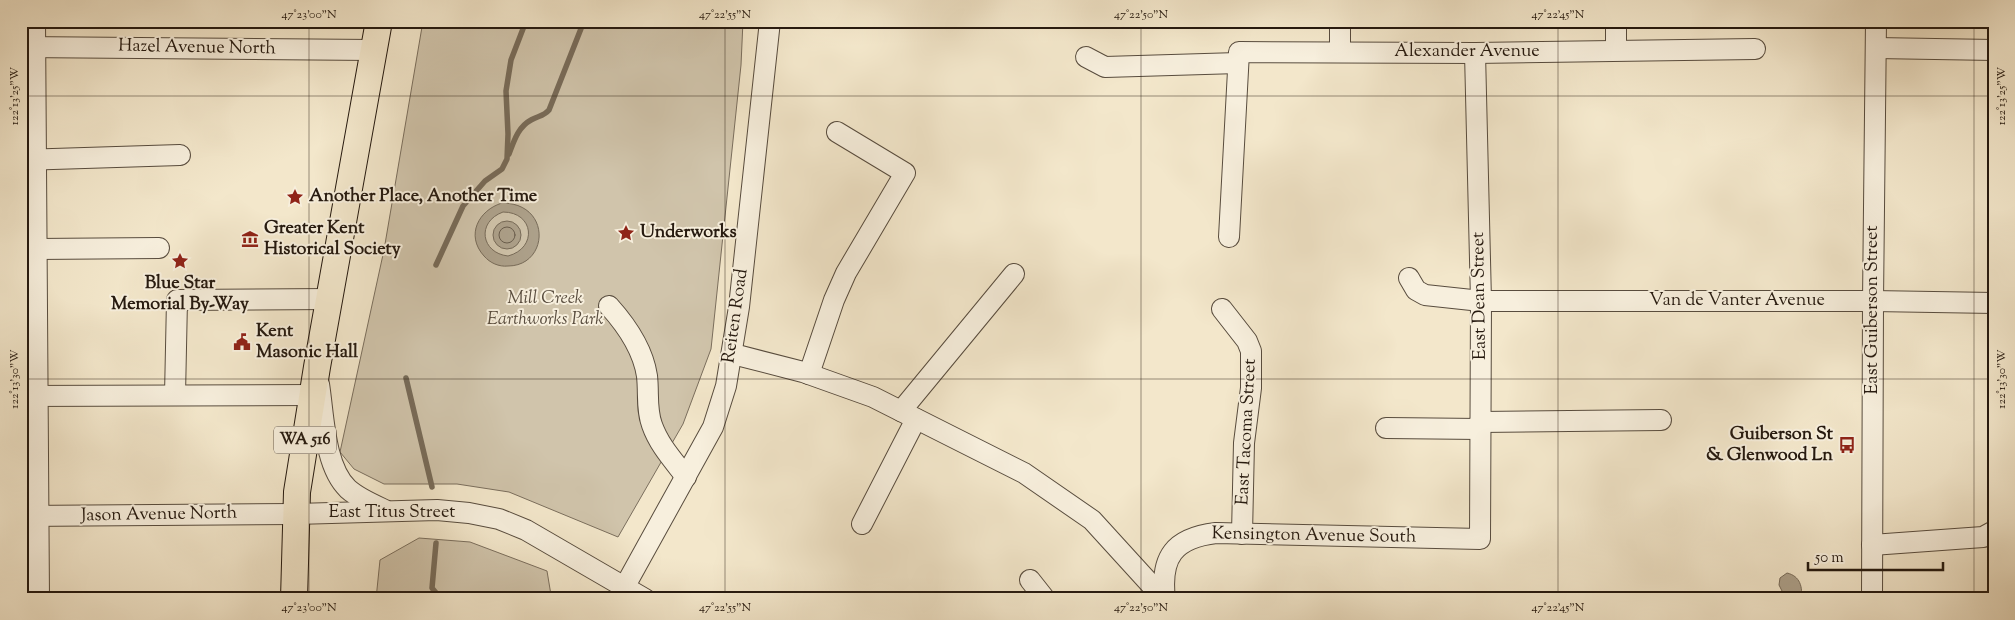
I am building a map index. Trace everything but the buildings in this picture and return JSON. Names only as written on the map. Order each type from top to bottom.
[{"type":"main road","name":"WA 516","points":[[294,599],[297,492],[316,367],[330,299],[372,50],[379,21]]},
{"type":"street","points":[[36,21],[28,47],[29,160],[36,248],[29,281],[29,396],[30,516],[39,599]]},
{"type":"street","name":"Reiten Road","points":[[625,586],[712,427],[726,386],[733,354],[770,21]]},
{"type":"street","points":[[1340,21],[1340,51]]},
{"type":"street","points":[[1616,21],[1616,50]]},
{"type":"street","name":"East Guiberson Street","points":[[1872,599],[1876,21]]},
{"type":"street","name":"Hazel Avenue North","points":[[28,47],[372,50]]},
{"type":"street","points":[[1876,48],[1994,50]]},
{"type":"street","name":"Alexander Avenue","points":[[1086,57],[1105,66],[1340,51],[1475,53],[1755,49]]},
{"type":"street","name":"East Dean Street","points":[[1475,53],[1481,301],[1480,540]]},
{"type":"street","points":[[1229,237],[1239,57]]},
{"type":"street","points":[[809,374],[834,300],[846,273],[905,173],[837,132]]},
{"type":"street","points":[[29,160],[180,155]]},
{"type":"street","points":[[36,248],[160,248]]},
{"type":"street","points":[[862,524],[909,415],[1014,274]]},
{"type":"street","name":"Van de Vanter Avenue","points":[[1409,278],[1416,290],[1425,295],[1481,301],[1873,301],[1994,303]]},
{"type":"street","points":[[175,394],[177,300],[330,299]]},
{"type":"street","points":[[609,306],[626,325],[643,360],[647,377],[647,406],[652,425],[662,447],[686,477]]},
{"type":"street","name":"East Tacoma Street","points":[[1222,309],[1247,341],[1251,351],[1251,388],[1244,443],[1242,534]]},
{"type":"street","name":"Kensington Avenue South","points":[[733,354],[809,374],[873,396],[1024,473],[1092,520],[1165,599]]},
{"type":"street","points":[[316,367],[330,454],[337,475],[346,487],[357,496],[387,511]]},
{"type":"street","points":[[29,396],[312,395]]},
{"type":"street","points":[[1386,428],[1661,420]]},
{"type":"street","name":"East Titus Street","points":[[296,514],[437,510],[469,513],[499,519],[526,530],[646,599]]},
{"type":"street","name":"Jason Avenue North","points":[[30,516],[296,514]]},
{"type":"street","points":[[1872,545],[1983,537],[1994,531]]},
{"type":"street","name":"Kensington Avenue South","points":[[1165,599],[1163,581],[1168,559],[1180,544],[1198,535],[1216,533],[1480,540]]},
{"type":"street","points":[[1030,580],[1045,599]]},
{"type":"green space","name":"Mill Creek Earthworks Park","points":[[423,21],[743,21],[741,65],[711,349],[683,424],[618,537],[509,492],[457,484],[384,484],[354,469],[340,452],[384,250]]},
{"type":"green space","points":[[419,538],[470,542],[547,571],[551,595],[554,599],[376,599],[380,560]]},
{"type":"water","points":[[502,203],[518,206],[530,213],[537,223],[539,234],[537,246],[531,256],[522,263],[505,266],[492,263],[478,248],[475,232],[477,224],[481,217],[494,206]],"holes":[[[503,212],[521,218],[526,224],[528,239],[518,252],[508,256],[499,254],[487,243],[485,237],[486,230],[494,217]]]},
{"type":"water","points":[[507,221],[517,225],[521,235],[517,245],[507,249],[497,245],[493,235],[497,225]]},
{"type":"water","points":[[1787,573],[1798,579],[1801,599],[1786,599],[1779,585],[1780,578]]},
{"type":"waterway","points":[[436,265],[463,206],[485,181],[502,169],[507,159],[506,91],[511,60],[526,21]]},
{"type":"waterway","points":[[509,154],[523,126],[549,110],[584,21]]},
{"type":"waterway","points":[[406,378],[432,487]]},
{"type":"waterway","points":[[436,543],[432,588],[441,599]]},
{"type":"place","name":"Another Place, Another Time","points":[[295,197]]},
{"type":"place","name":"Underworks","points":[[626,233]]},
{"type":"place","name":"Greater Kent Historical Society","points":[[250,239]]},
{"type":"place","name":"Blue Star Memorial By-Way","points":[[180,261]]},
{"type":"place","name":"Kent Masonic Hall","points":[[242,342]]},
{"type":"place","name":"Guiberson St & Glenwood Ln","points":[[1847,445]]}]
